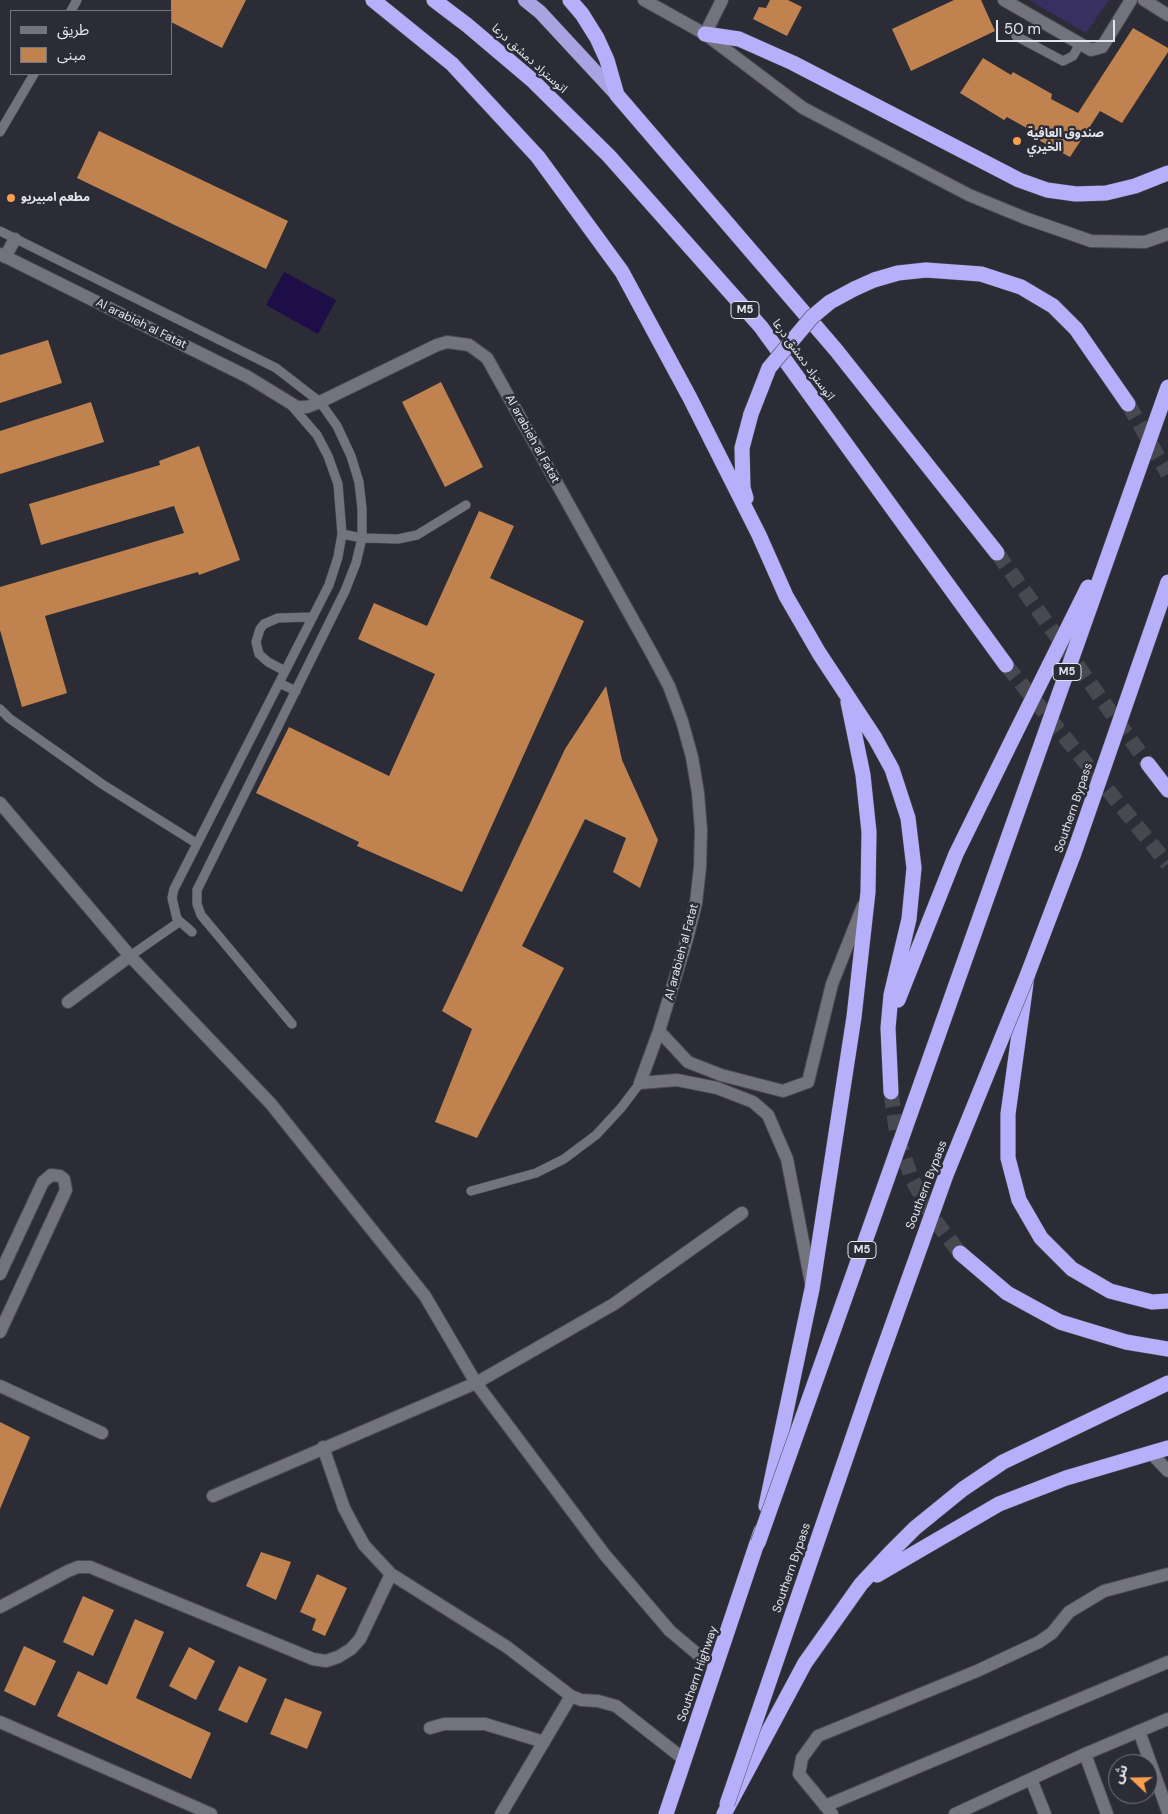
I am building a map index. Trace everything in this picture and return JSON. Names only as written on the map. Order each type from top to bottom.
[{"type":"highway","points":[[373,0],[452,64],[538,157],[622,272],[690,398],[759,535],[786,596],[846,696],[875,738],[892,769],[905,810],[912,843],[913,894],[909,920],[891,995],[888,1028],[891,1092]]},
{"type":"highway","name":"اتوستراد دمشق درعا","points":[[434,0],[467,25],[532,80],[609,156],[761,327],[1006,665]]},
{"type":"highway","points":[[525,0],[540,12],[617,95],[836,350],[997,553]]},
{"type":"highway","points":[[570,0],[582,14],[597,38],[607,60],[617,95]]},
{"type":"highway","points":[[705,34],[739,39],[793,63],[1019,180],[1047,190],[1076,194],[1106,193],[1135,186],[1168,173]]},
{"type":"highway","points":[[759,535],[742,488],[742,448],[751,414],[769,368],[812,318],[830,302],[874,280],[898,273],[926,270],[981,274],[1021,287],[1052,306],[1076,329],[1128,404]]},
{"type":"highway","name":"M5","points":[[758,1543],[1168,387]]},
{"type":"highway","points":[[888,1028],[956,854],[1112,544]]},
{"type":"highway","name":"Southern Bypass","points":[[726,1809],[870,1385],[942,1184],[1027,976],[1074,853],[1168,582]]},
{"type":"highway","points":[[758,1543],[812,1289],[854,1017],[868,892],[869,832],[863,774],[846,696]]},
{"type":"highway","points":[[1168,779],[1148,764],[1168,790]]},
{"type":"highway","points":[[1027,976],[1008,1114],[1008,1158],[1019,1200],[1041,1238],[1072,1269],[1110,1291],[1152,1302],[1168,1302]]},
{"type":"highway","points":[[960,1253],[1007,1293],[1060,1322],[1126,1342],[1168,1349]]},
{"type":"highway","points":[[726,1809],[805,1663],[860,1584],[915,1528],[963,1489],[1003,1462],[1168,1383]]},
{"type":"highway","points":[[860,1584],[999,1504],[1066,1478],[1168,1448]]},
{"type":"highway","name":"Southern Highway","points":[[666,1814],[758,1543]]},
{"type":"street","points":[[644,0],[705,34],[803,108],[969,195],[1025,218],[1091,241],[1145,242],[1168,234]]},
{"type":"street","points":[[705,34],[722,0]]},
{"type":"street","points":[[1004,0],[1091,50],[1102,47],[1131,0]]},
{"type":"street","points":[[1144,0],[1168,14]]},
{"type":"street","points":[[2,256],[14,239]]},
{"type":"street","name":"Al arabieh al Fatat","points":[[2,256],[248,377],[297,407],[307,407],[320,402],[437,345],[458,342],[479,350],[487,358],[669,686],[690,748],[698,793],[701,830],[696,904],[688,940],[640,1083]]},
{"type":"street","points":[[0,803],[130,956],[271,1104],[424,1296],[476,1383],[605,1555],[670,1631],[701,1657],[717,1666]]},
{"type":"street","points":[[659,1031],[688,1062],[721,1075],[784,1091],[808,1082],[832,984],[868,892]]},
{"type":"street","points":[[68,1002],[130,956]]},
{"type":"street","points":[[717,1088],[721,1075]]},
{"type":"street","points":[[640,1083],[677,1080],[717,1088],[754,1102],[768,1115],[779,1137],[793,1182],[812,1289]]},
{"type":"street","points":[[0,1274],[43,1182],[50,1175],[60,1176],[64,1180],[66,1190],[0,1332]]},
{"type":"street","points":[[213,1496],[323,1447],[476,1383],[614,1304],[742,1213]]},
{"type":"street","points":[[0,1386],[102,1433]]},
{"type":"street","points":[[323,1447],[344,1508],[354,1528],[364,1545],[391,1574],[507,1647],[570,1696],[581,1700],[598,1701],[616,1706],[685,1760]]},
{"type":"street","points":[[1150,1452],[1168,1471]]},
{"type":"street","points":[[0,1606],[68,1571],[78,1567],[90,1567],[313,1659],[326,1661],[338,1657],[351,1649],[360,1639],[391,1574]]},
{"type":"street","points":[[1168,1574],[1104,1590],[1069,1612],[1052,1633],[1039,1642],[977,1671],[818,1736],[802,1758],[800,1774],[829,1810],[1168,1662]]},
{"type":"street","points":[[502,1814],[570,1696]]},
{"type":"street","points":[[955,1814],[1085,1754],[1168,1719]]},
{"type":"street","points":[[0,1722],[211,1814]]},
{"type":"street","points":[[430,1728],[451,1724],[485,1724],[544,1742]]},
{"type":"street","points":[[1139,1731],[1168,1812]]},
{"type":"street","points":[[1085,1754],[1107,1814]]},
{"type":"street","points":[[1031,1779],[1045,1814]]},
{"type":"lane","points":[[1016,36],[1063,61],[1070,59],[1080,44]]},
{"type":"lane","points":[[0,132],[33,75]]},
{"type":"lane","points":[[0,231],[260,358],[292,379],[320,402],[338,426],[351,456],[359,482],[362,509],[362,538],[356,563],[345,591],[197,890],[197,904],[201,914],[292,1024]]},
{"type":"lane","points":[[192,932],[176,916],[172,893],[329,585],[342,534],[338,484],[328,456],[317,435],[289,403]]},
{"type":"lane","points":[[342,534],[362,538],[398,539],[417,535],[466,505]]},
{"type":"lane","points":[[285,671],[268,662],[259,654],[256,642],[260,629],[264,624],[278,618],[313,617]]},
{"type":"lane","points":[[279,683],[296,691]]},
{"type":"lane","points":[[0,709],[9,718],[102,784],[196,843]]},
{"type":"lane","points":[[130,956],[180,922]]},
{"type":"lane","points":[[471,1190],[536,1173],[564,1159],[582,1147],[603,1128],[640,1083]]},
{"type":"shaded area","points":[[1029,0],[1109,0],[1086,33]]},
{"type":"shaded area","points":[[284,272],[336,300],[318,334],[266,305]]},
{"type":"building","points":[[171,0],[246,0],[222,48],[172,23]]},
{"type":"building","points":[[770,0],[788,0],[802,7],[787,36],[753,19],[759,7],[766,8]]},
{"type":"building","points":[[954,0],[981,0],[995,31],[911,71],[892,29]]},
{"type":"building","points":[[1133,28],[1168,48],[1168,52],[1122,123],[1100,111],[1070,157],[1031,136],[1032,131],[1007,117],[1004,120],[960,93],[983,58],[1011,75],[1013,72],[1052,94],[1051,99],[1078,113]]},
{"type":"building","points":[[99,131],[288,221],[266,269],[77,178]]},
{"type":"building","points":[[48,340],[62,383],[0,403],[0,355]]},
{"type":"building","points":[[441,382],[483,467],[445,487],[402,402]]},
{"type":"building","points":[[91,402],[104,442],[0,474],[0,431]]},
{"type":"building","points":[[199,446],[240,560],[199,575],[198,572],[45,616],[67,693],[22,707],[0,630],[0,587],[184,533],[174,506],[41,545],[29,504],[160,465],[159,461]]},
{"type":"building","points":[[479,511],[514,526],[490,578],[584,621],[462,892],[357,846],[359,842],[256,793],[289,727],[389,776],[435,674],[358,639],[374,603],[427,626]]},
{"type":"building","points":[[606,686],[622,760],[658,840],[640,888],[613,872],[626,838],[585,819],[522,946],[564,968],[477,1138],[435,1122],[472,1029],[442,1011],[565,749]]},
{"type":"building","points":[[0,1422],[30,1437],[0,1509]]},
{"type":"building","points":[[261,1552],[291,1562],[276,1600],[246,1586]]},
{"type":"building","points":[[317,1574],[347,1588],[325,1636],[312,1630],[316,1619],[300,1612]]},
{"type":"building","points":[[83,1596],[114,1610],[93,1656],[63,1642]]},
{"type":"building","points":[[135,1619],[164,1632],[136,1698],[211,1733],[191,1779],[57,1716],[78,1671],[107,1685]]},
{"type":"building","points":[[24,1646],[56,1661],[35,1706],[4,1691]]},
{"type":"building","points":[[189,1647],[215,1661],[196,1700],[169,1686]]},
{"type":"building","points":[[239,1666],[267,1679],[247,1723],[218,1710]]},
{"type":"building","points":[[285,1698],[322,1712],[307,1749],[270,1734]]},
{"type":"tunnel","points":[[1128,404],[1168,474]]},
{"type":"tunnel","points":[[997,553],[1148,764]]},
{"type":"tunnel","points":[[1006,665],[1168,864]]},
{"type":"tunnel","points":[[891,1092],[897,1136],[912,1179],[933,1218],[960,1253]]},
{"type":"place","name":"صندوق العافية الخيري","points":[[1017,141]]},
{"type":"place","name":"مطعم امبيريو","points":[[11,198]]}]
